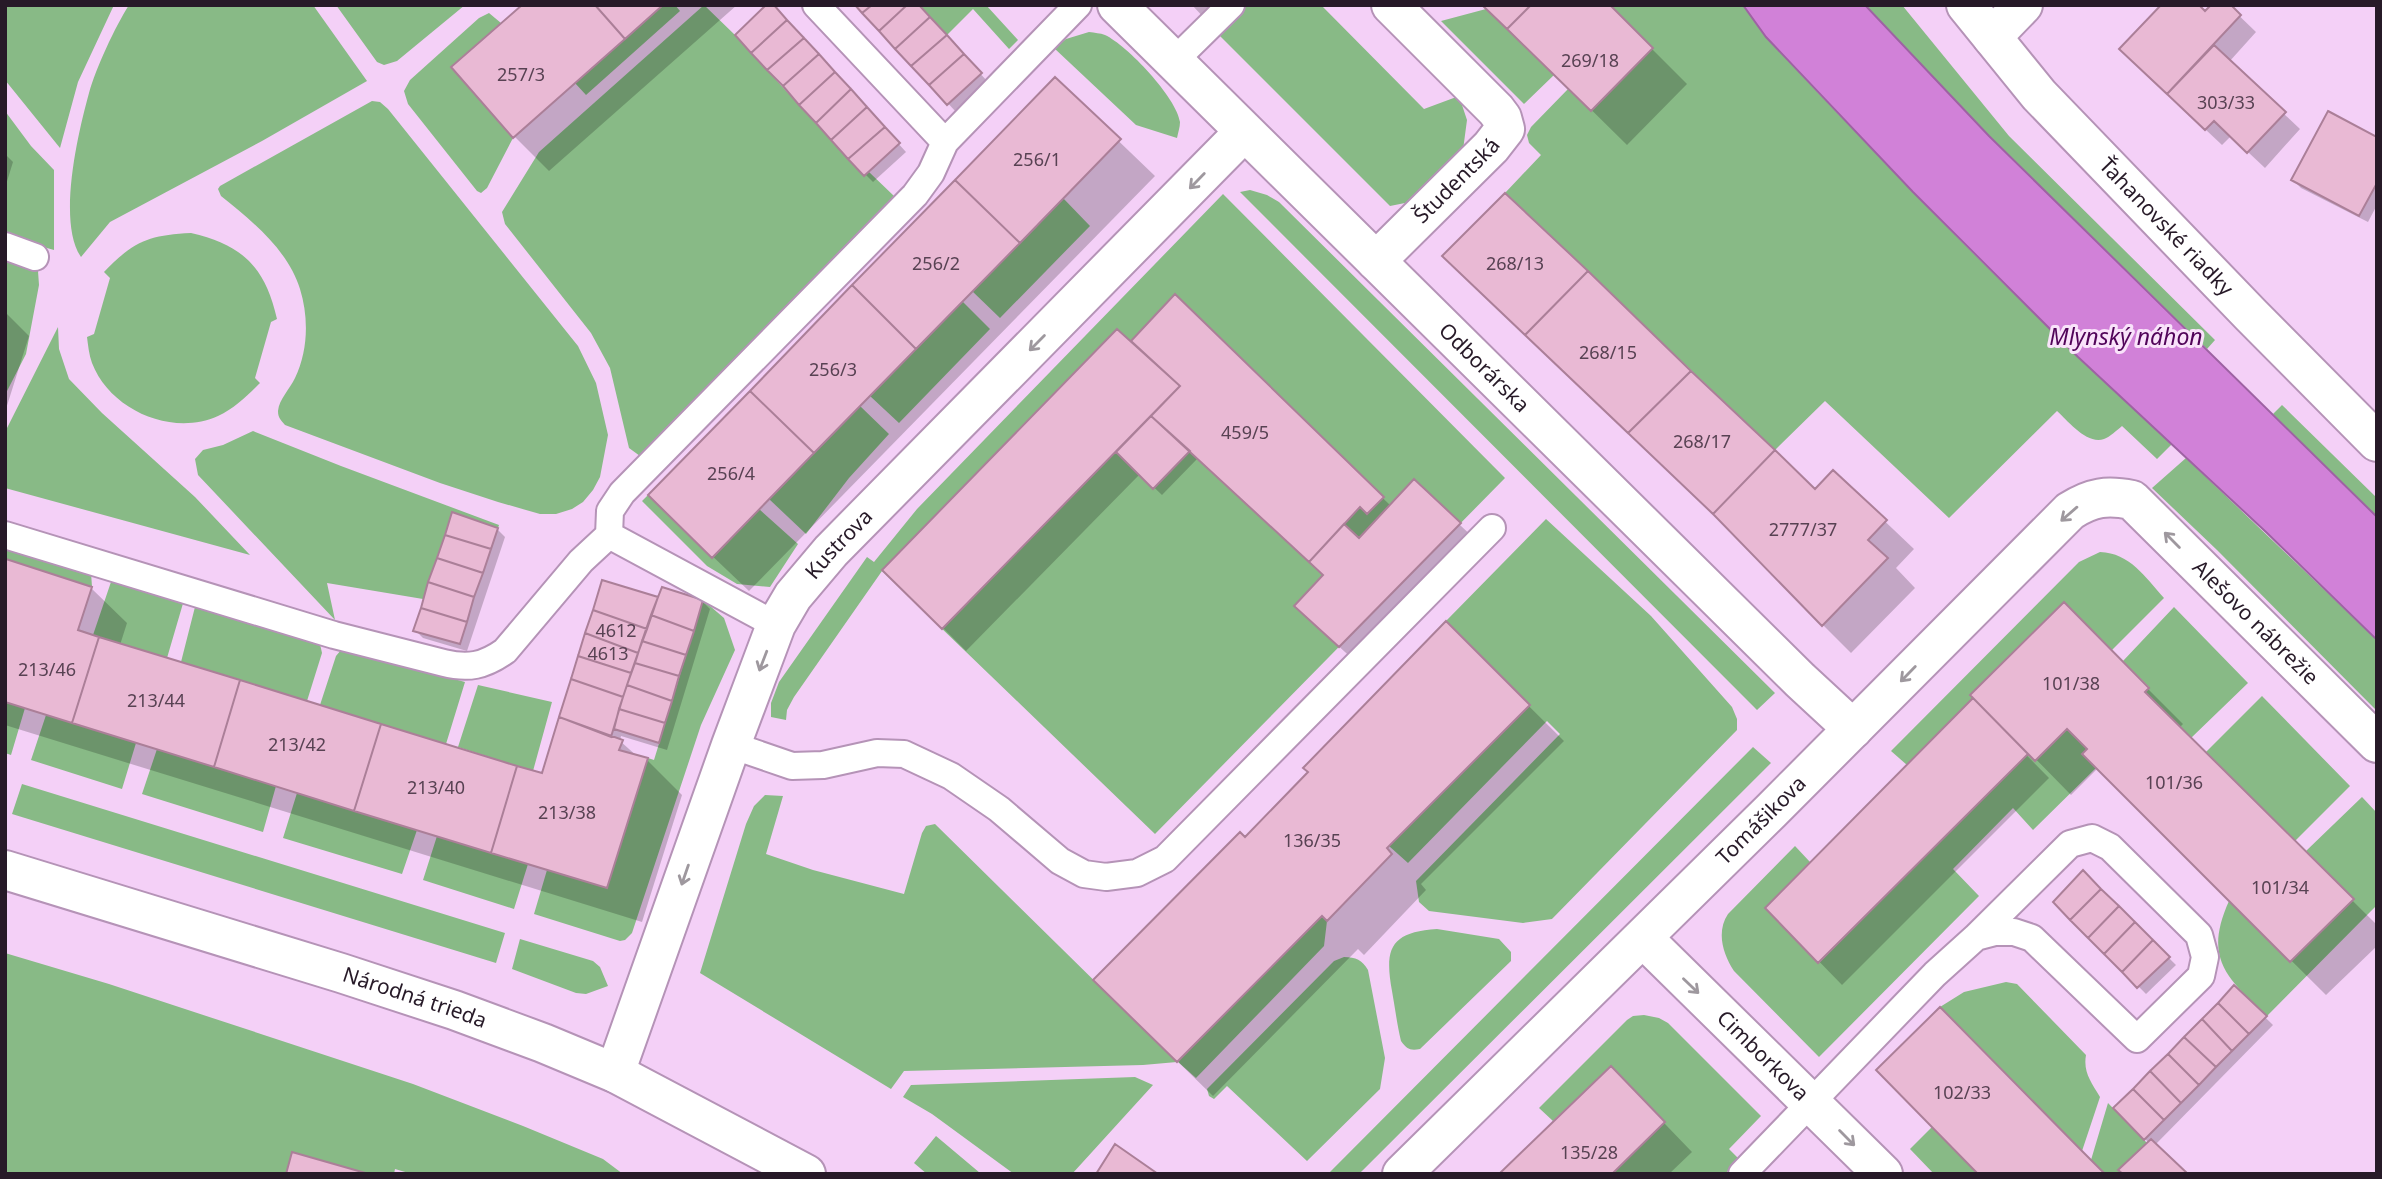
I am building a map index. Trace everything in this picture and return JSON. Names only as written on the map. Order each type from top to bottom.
[{"type":"street","name":"Odborárska","points":[[1117,5],[1800,680],[1853,729]]},
{"type":"street","name":"Študentská","points":[[1376,261],[1491,147],[1505,129],[1503,118],[1496,110],[1391,5]]},
{"type":"street","name":"Ťahanovské riadky","points":[[1966,5],[2048,105],[2377,442]]},
{"type":"street","points":[[1992,37],[2023,5]]},
{"type":"street","name":"Kustrova","points":[[615,1073],[776,625],[799,589],[831,551],[1244,132]]},
{"type":"street","name":"Tomášikova","points":[[1402,1174],[1643,938],[2070,511],[2085,501],[2102,498],[2132,500]]},
{"type":"street","name":"Alešovo nábrežie","points":[[2132,500],[2377,743]]},
{"type":"street","name":"Národná trieda","points":[[5,870],[454,1010],[615,1073],[806,1174]]},
{"type":"street","name":"Cimborkova","points":[[1643,938],[1883,1174]]},
{"type":"lane","points":[[816,5],[945,142]]},
{"type":"lane","points":[[5,535],[334,635],[461,667],[478,666],[492,660],[505,651],[581,561],[609,535],[610,511],[622,493],[915,195],[931,173],[945,142],[1078,5]]},
{"type":"lane","points":[[1173,62],[1231,5]]},
{"type":"lane","points":[[5,246],[36,257]]},
{"type":"lane","points":[[731,745],[792,766],[824,765],[877,754],[904,754],[951,776],[999,809],[1060,861],[1084,874],[1106,877],[1137,873],[1165,859],[1492,528]]},
{"type":"lane","points":[[609,535],[776,625]]},
{"type":"lane","points":[[1742,1174],[1935,974],[2070,844],[2092,838],[2110,847],[2199,935],[2205,957],[2201,976],[2137,1039],[2032,938],[2014,932],[1995,932],[1976,937]]},
{"type":"green space","points":[[5,5],[114,5],[78,82],[60,148],[5,80]]},
{"type":"green space","points":[[129,5],[313,5],[367,81],[110,222],[81,257],[74,242],[71,222],[70,200],[75,153],[92,83],[106,48]]},
{"type":"green space","points":[[336,5],[465,5],[397,61],[384,65],[377,62]]},
{"type":"green space","points":[[663,5],[675,5],[680,11],[586,95],[575,83]]},
{"type":"green space","points":[[704,5],[735,35],[863,175],[869,172],[894,196],[640,456],[629,448],[610,368],[591,333],[505,224],[502,212],[539,152]]},
{"type":"green space","points":[[919,5],[986,5],[1018,40],[1009,49],[973,9],[947,35]]},
{"type":"green space","points":[[1243,5],[1321,5],[1424,109],[1459,96],[1467,120],[1463,150],[1410,202],[1390,206],[1219,35]]},
{"type":"green space","points":[[1610,5],[1743,5],[1804,78],[1943,223],[2056,335],[2172,444],[2157,459],[2122,426],[2104,439],[2091,439],[2057,411],[1949,518],[1825,401],[1775,450],[1505,193],[1541,155],[1529,143],[1527,135],[1531,127],[1568,89],[1591,111],[1653,48]]},
{"type":"green space","points":[[1865,5],[1902,5],[2009,136],[2215,340],[2207,349],[1989,136]]},
{"type":"green space","points":[[1486,9],[1554,75],[1524,104],[1441,21]]},
{"type":"green space","points":[[489,13],[501,23],[451,67],[513,138],[487,188],[481,193],[408,104],[404,91],[410,80],[479,18]]},
{"type":"green space","points":[[1089,32],[1103,34],[1126,49],[1150,73],[1177,112],[1180,122],[1177,138],[1136,125],[1054,48],[1066,39]]},
{"type":"green space","points":[[372,101],[380,102],[388,109],[578,346],[596,383],[608,435],[600,477],[583,502],[572,509],[556,514],[540,514],[498,502],[285,425],[279,417],[282,398],[295,378],[305,346],[305,311],[300,289],[278,249],[221,196],[218,189]]},
{"type":"green space","points":[[5,111],[31,146],[54,170],[54,250],[5,236]]},
{"type":"green space","points":[[1250,190],[1279,202],[1775,693],[1757,710],[1240,192]]},
{"type":"green space","points":[[1223,194],[1505,478],[1155,834],[882,571],[794,697],[787,710],[786,720],[771,717],[771,703],[779,682],[867,557],[874,562],[917,509]]},
{"type":"green space","points":[[1063,198],[1090,226],[1000,318],[972,291]]},
{"type":"green space","points":[[191,233],[225,244],[249,261],[266,285],[277,319],[271,322],[255,378],[260,383],[218,416],[200,422],[181,423],[144,415],[113,394],[92,363],[87,337],[94,334],[110,278],[104,272],[142,242],[152,238]]},
{"type":"green space","points":[[5,254],[34,266],[38,271],[39,285],[26,354],[5,395]]},
{"type":"green space","points":[[962,301],[990,329],[899,423],[870,396]]},
{"type":"green space","points":[[58,327],[59,349],[69,379],[102,413],[195,497],[250,555],[5,488],[5,432]]},
{"type":"green space","points":[[2282,405],[2377,498],[2377,517],[2273,414]]},
{"type":"green space","points":[[860,406],[889,434],[849,478],[806,534],[769,499]]},
{"type":"green space","points":[[253,431],[499,525],[498,528],[452,513],[423,599],[327,583],[335,620],[198,475],[195,459],[203,450],[223,445]]},
{"type":"green space","points":[[2186,458],[2377,640],[2377,711],[2152,488]]},
{"type":"green space","points":[[648,495],[712,557],[759,509],[798,544],[770,587],[737,584],[707,566],[642,501]]},
{"type":"green space","points":[[1546,519],[1651,616],[1732,707],[1737,719],[1737,730],[1552,919],[1523,923],[1429,911],[1419,902],[1416,881],[1560,734],[1547,721],[1408,863],[1389,846],[1530,705],[1446,621]]},
{"type":"green space","points":[[5,544],[91,572],[92,587],[7,560],[5,562]]},
{"type":"green space","points":[[2100,552],[2111,553],[2128,561],[2164,598],[2112,650],[2064,603],[1970,695],[1973,698],[1907,765],[1891,751],[2079,562]]},
{"type":"green space","points":[[112,579],[184,600],[167,658],[93,635]]},
{"type":"green space","points":[[703,600],[724,618],[735,650],[701,725],[632,933],[620,941],[534,914],[547,870],[607,888],[648,758],[654,760]]},
{"type":"green space","points":[[196,603],[320,644],[322,653],[307,701],[181,662]]},
{"type":"green space","points":[[2174,607],[2248,683],[2191,738],[2145,692],[2149,687],[2123,661]]},
{"type":"green space","points":[[346,649],[465,682],[446,744],[320,705],[336,656]]},
{"type":"green space","points":[[478,685],[552,702],[533,771],[458,747]]},
{"type":"green space","points":[[2262,696],[2350,786],[2295,841],[2206,752]]},
{"type":"green space","points":[[5,702],[25,708],[11,755],[5,753]]},
{"type":"green space","points":[[46,715],[136,743],[122,789],[31,760]]},
{"type":"green space","points":[[2067,729],[2087,749],[2082,754],[2096,768],[2033,830],[2013,808],[1953,869],[1979,896],[1819,1057],[1734,971],[1722,943],[1724,921],[1795,846],[1810,862],[1765,908],[1819,963],[2028,754],[2035,760]]},
{"type":"green space","points":[[1753,747],[1771,763],[1359,1174],[1328,1174]]},
{"type":"green space","points":[[157,749],[276,786],[263,832],[142,794]]},
{"type":"green space","points":[[22,784],[505,933],[496,963],[12,814]]},
{"type":"green space","points":[[297,793],[417,830],[402,874],[283,838]]},
{"type":"green space","points":[[765,795],[783,796],[766,854],[813,870],[904,894],[922,833],[926,826],[935,824],[1177,1062],[904,1071],[891,1089],[700,973],[746,824],[754,806]]},
{"type":"green space","points":[[2362,797],[2377,813],[2377,905],[2267,1016],[2241,990],[2223,966],[2218,938],[2229,901],[2289,961],[2306,851]]},
{"type":"green space","points":[[437,836],[528,864],[514,909],[423,880]]},
{"type":"green space","points":[[1322,916],[1327,921],[1324,946],[1196,1078],[1177,1061]]},
{"type":"green space","points":[[1437,929],[1499,939],[1511,952],[1511,961],[1420,1049],[1411,1049],[1401,1041],[1390,976],[1391,953],[1394,945],[1409,934]]},
{"type":"green space","points":[[520,939],[593,961],[600,967],[608,986],[586,994],[576,993],[512,969]]},
{"type":"green space","points":[[5,953],[109,984],[413,1084],[603,1159],[623,1174],[412,1174],[395,1169],[394,1174],[369,1174],[293,1152],[286,1174],[5,1174]]},
{"type":"green space","points":[[1344,957],[1358,960],[1368,970],[1385,1058],[1380,1089],[1307,1161],[1227,1086],[1214,1099],[1209,1096],[1207,1089],[1334,961]]},
{"type":"green space","points":[[2006,982],[2017,984],[2086,1055],[2087,1072],[2100,1097],[2082,1151],[1940,1007],[1964,992]]},
{"type":"green space","points":[[1644,1015],[1668,1023],[1761,1116],[1729,1149],[1739,1159],[1725,1174],[1612,1174],[1665,1122],[1611,1066],[1553,1121],[1539,1108],[1627,1020],[1633,1016]]},
{"type":"green space","points":[[1135,1077],[1153,1085],[1072,1174],[1014,1174],[932,1114],[903,1097],[911,1085]]},
{"type":"green space","points":[[2108,1103],[2147,1143],[2119,1169],[2123,1174],[2105,1174],[2091,1160]]},
{"type":"green space","points":[[1932,1127],[1978,1174],[1934,1174],[1910,1149]]},
{"type":"green space","points":[[936,1136],[982,1174],[927,1174],[914,1163]]},
{"type":"water","name":"Mlynský náhon","points":[[1743,5],[1865,5],[1989,136],[2377,517],[2377,640],[2266,532],[2078,357],[1913,192],[1766,37]]},
{"type":"building","points":[[522,5],[595,5],[625,39],[513,138],[451,67]]},
{"type":"building","points":[[595,5],[663,5],[625,39]]},
{"type":"building","points":[[766,5],[774,5],[787,20],[751,53],[735,35]]},
{"type":"building","points":[[855,5],[872,5],[862,13]]},
{"type":"building","points":[[872,5],[907,5],[879,31],[862,13]]},
{"type":"building","points":[[907,5],[919,5],[930,17],[895,49],[879,31]]},
{"type":"building","points":[[1482,5],[1531,5],[1507,29]]},
{"type":"building","points":[[1531,5],[1610,5],[1653,48],[1591,111],[1507,29]]},
{"type":"building","points":[[2161,5],[2199,5],[2205,11],[2211,5],[2231,5],[2241,15],[2167,94],[2119,49]]},
{"type":"building","points":[[930,17],[947,35],[911,66],[895,49]]},
{"type":"building","points":[[787,20],[804,38],[767,70],[751,53]]},
{"type":"building","points":[[947,35],[964,54],[929,85],[911,66]]},
{"type":"building","points":[[804,38],[819,54],[783,86],[767,70]]},
{"type":"building","points":[[2214,45],[2286,112],[2247,153],[2214,121],[2205,130],[2167,94]]},
{"type":"building","points":[[819,54],[835,72],[799,105],[783,86]]},
{"type":"building","points":[[964,54],[982,73],[947,105],[929,85]]},
{"type":"building","points":[[835,72],[851,89],[816,123],[799,105]]},
{"type":"building","points":[[1055,77],[1121,139],[1020,243],[955,180]]},
{"type":"building","points":[[851,89],[867,107],[831,140],[816,123]]},
{"type":"building","points":[[867,107],[885,127],[848,159],[831,140]]},
{"type":"building","points":[[2328,111],[2377,137],[2377,183],[2359,216],[2291,180]]},
{"type":"building","points":[[885,127],[900,143],[864,176],[848,159]]},
{"type":"building","points":[[955,180],[1020,243],[916,349],[852,285]]},
{"type":"building","points":[[1505,193],[1588,271],[1525,335],[1442,256]]},
{"type":"building","points":[[1588,271],[1691,371],[1628,433],[1525,335]]},
{"type":"building","points":[[852,285],[916,349],[814,453],[750,391]]},
{"type":"building","points":[[1175,294],[1384,497],[1367,514],[1360,507],[1309,562],[1151,416],[1180,386],[1131,341]]},
{"type":"building","points":[[1117,329],[1180,386],[942,629],[882,570]]},
{"type":"building","points":[[1691,371],[1775,450],[1713,514],[1628,433]]},
{"type":"building","points":[[750,391],[814,453],[712,558],[648,495]]},
{"type":"building","points":[[1151,416],[1190,451],[1153,489],[1116,452]]},
{"type":"building","points":[[1775,450],[1815,489],[1833,470],[1887,520],[1868,540],[1888,558],[1822,626],[1713,514]]},
{"type":"building","points":[[1414,479],[1461,523],[1339,647],[1294,606],[1323,575],[1309,562],[1344,524],[1359,538]]},
{"type":"building","points":[[452,512],[498,528],[491,549],[445,535]]},
{"type":"building","points":[[445,535],[491,549],[483,573],[437,558]]},
{"type":"building","points":[[437,558],[483,573],[474,597],[428,582]]},
{"type":"building","points":[[6,559],[92,587],[78,630],[99,637],[72,723],[5,702]]},
{"type":"building","points":[[602,580],[658,597],[647,629],[593,610]]},
{"type":"building","points":[[428,582],[474,597],[467,622],[421,608]]},
{"type":"building","points":[[662,587],[703,600],[694,631],[651,615]]},
{"type":"building","points":[[2064,602],[2149,688],[2145,692],[2354,899],[2290,962],[2082,754],[2087,749],[2067,729],[2035,761],[1970,695]]},
{"type":"building","points":[[421,608],[467,622],[460,644],[413,631]]},
{"type":"building","points":[[593,610],[647,629],[638,653],[585,633]]},
{"type":"building","points":[[651,615],[694,631],[686,655],[642,641]]},
{"type":"building","points":[[1446,621],[1530,705],[1387,848],[1392,854],[1327,921],[1322,916],[1177,1062],[1093,980],[1240,832],[1245,837],[1308,772],[1303,768]]},
{"type":"building","points":[[585,633],[638,653],[631,673],[578,656]]},
{"type":"building","points":[[99,637],[240,680],[214,767],[72,723]]},
{"type":"building","points":[[642,641],[686,655],[679,676],[635,663]]},
{"type":"building","points":[[578,656],[631,673],[623,697],[571,679]]},
{"type":"building","points":[[635,663],[679,676],[672,701],[627,685]]},
{"type":"building","points":[[571,679],[623,697],[611,737],[559,717]]},
{"type":"building","points":[[240,680],[381,724],[354,811],[214,767]]},
{"type":"building","points":[[627,685],[672,701],[665,723],[619,709]]},
{"type":"building","points":[[1973,698],[2028,754],[1818,963],[1765,908]]},
{"type":"building","points":[[619,709],[665,723],[659,743],[614,729]]},
{"type":"building","points":[[559,717],[623,740],[619,750],[648,758],[607,888],[491,853],[517,766],[542,773]]},
{"type":"building","points":[[381,724],[517,766],[491,853],[354,811]]},
{"type":"building","points":[[2083,870],[2101,889],[2070,920],[2053,902]]},
{"type":"building","points":[[2101,889],[2119,906],[2088,938],[2070,920]]},
{"type":"building","points":[[2119,906],[2135,922],[2104,954],[2088,938]]},
{"type":"building","points":[[2135,922],[2153,940],[2122,972],[2104,954]]},
{"type":"building","points":[[2153,940],[2170,957],[2137,988],[2122,972]]},
{"type":"building","points":[[2234,985],[2267,1016],[2249,1034],[2218,1003]]},
{"type":"building","points":[[2218,1003],[2249,1034],[2232,1051],[2202,1019]]},
{"type":"building","points":[[1940,1007],[2105,1174],[1978,1174],[1876,1070]]},
{"type":"building","points":[[2202,1019],[2232,1051],[2216,1067],[2184,1037]]},
{"type":"building","points":[[2184,1037],[2216,1067],[2199,1085],[2168,1054]]},
{"type":"building","points":[[2168,1054],[2199,1085],[2181,1103],[2150,1071]]},
{"type":"building","points":[[1611,1066],[1665,1122],[1612,1174],[1499,1174]]},
{"type":"building","points":[[2150,1071],[2181,1103],[2164,1120],[2133,1089]]},
{"type":"building","points":[[2133,1089],[2164,1120],[2144,1140],[2113,1108]]},
{"type":"building","points":[[2151,1139],[2188,1174],[2123,1174],[2118,1170]]},
{"type":"building","points":[[1115,1144],[1158,1174],[1096,1174]]},
{"type":"building","points":[[292,1152],[369,1174],[286,1174]]}]
